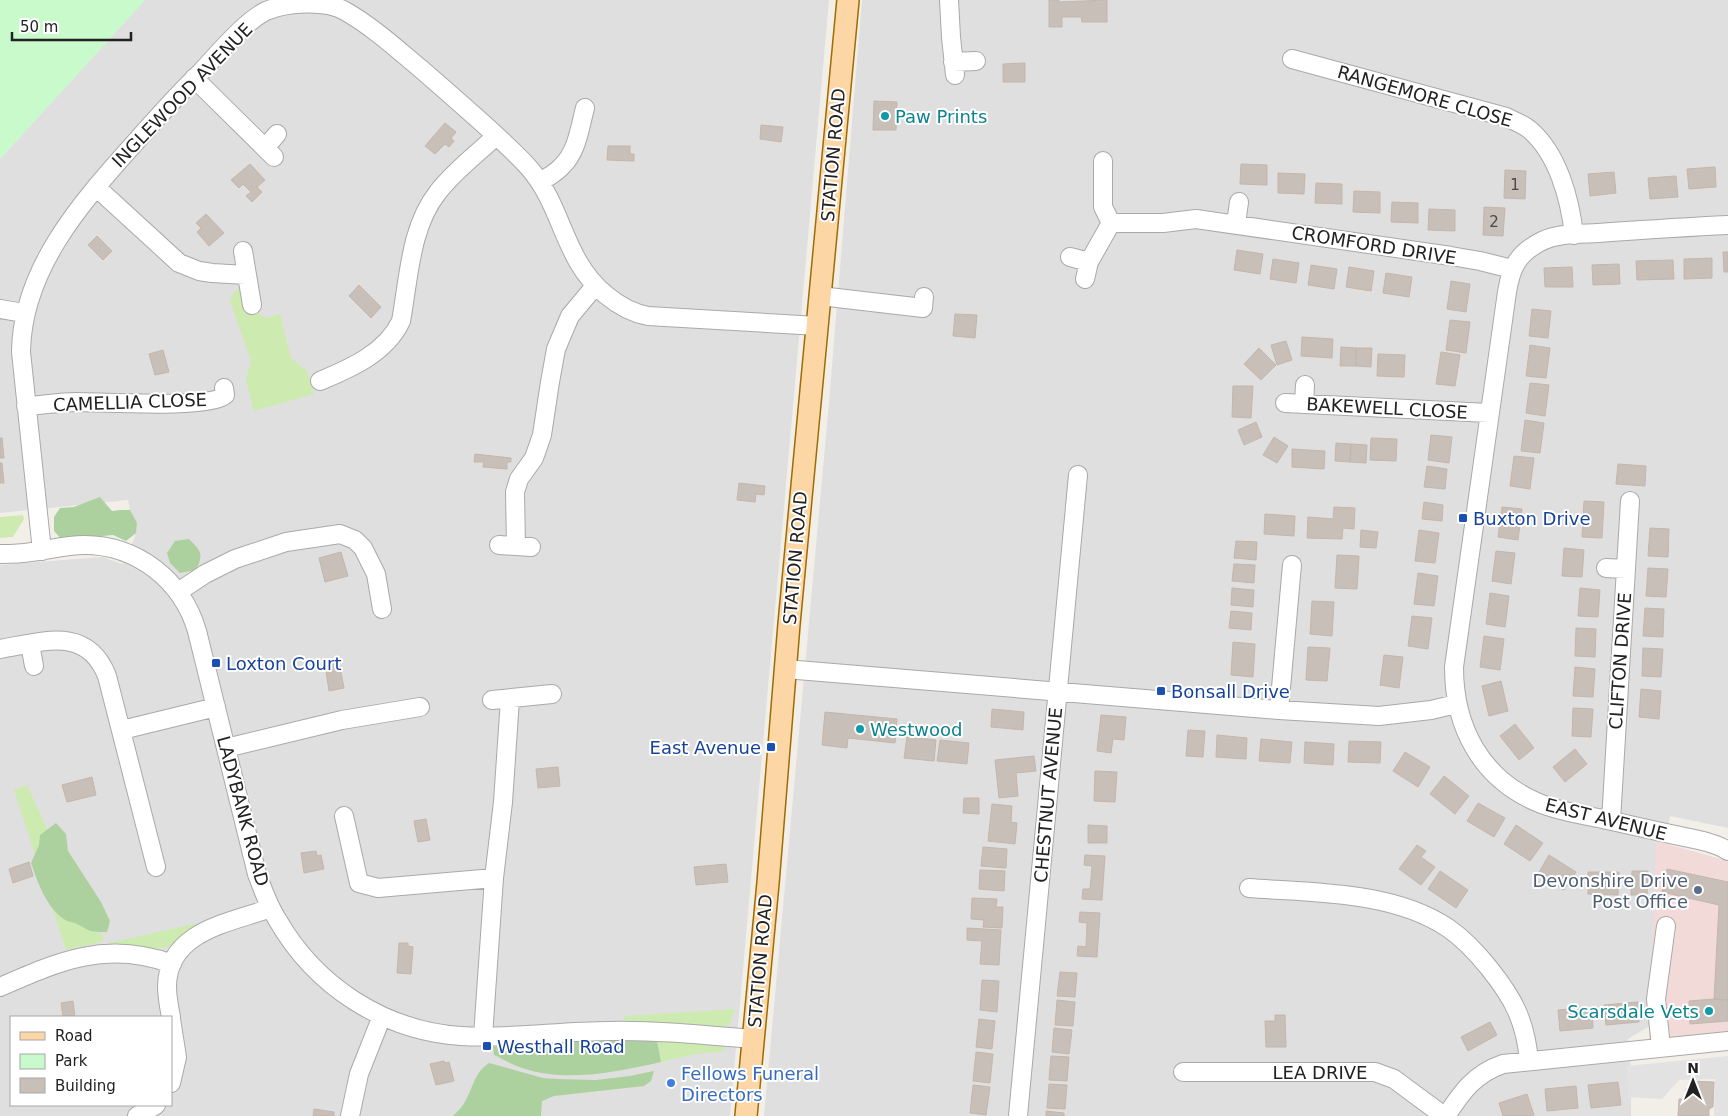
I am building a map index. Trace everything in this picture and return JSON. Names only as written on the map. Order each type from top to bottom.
[{"type":"main road","name":"STATION ROAD","points":[[746,1116],[785,669],[848,0]]},
{"type":"street","points":[[949,0],[954,68],[976,61]]},
{"type":"street","name":"INGLEWOOD AVENUE","points":[[42,551],[21,352],[24,313],[38,277],[50,252],[96,187],[194,78],[245,27],[262,14],[282,7],[318,2],[339,8],[371,28],[445,89],[520,158],[540,182],[561,224],[574,256],[595,286],[609,298],[629,310],[648,316],[818,326]]},
{"type":"street","name":"RANGEMORE CLOSE","points":[[1292,59],[1497,115],[1522,124],[1542,142],[1554,162],[1572,217],[1574,235]]},
{"type":"street","points":[[194,78],[270,152],[278,134]]},
{"type":"street","points":[[540,182],[556,172],[569,158],[580,129],[585,108]]},
{"type":"street","points":[[320,381],[350,368],[370,356],[391,338],[401,320],[415,243],[422,220],[437,192],[496,136]]},
{"type":"street","points":[[1085,279],[1089,262],[1111,223],[1103,207],[1103,161]]},
{"type":"street","points":[[96,187],[179,263],[199,271],[246,275]]},
{"type":"street","points":[[1236,224],[1239,202]]},
{"type":"street","name":"CROMFORD DRIVE","points":[[1111,223],[1163,223],[1196,219],[1451,256],[1512,269]]},
{"type":"street","points":[[785,669],[1279,710],[1379,716],[1431,710],[1456,704],[1454,666],[1506,292],[1512,269],[1522,255],[1542,241],[1550,238],[1728,225]]},
{"type":"street","points":[[243,251],[252,305]]},
{"type":"street","points":[[1070,257],[1089,262]]},
{"type":"street","points":[[515,546],[515,492],[519,479],[534,458],[542,435],[556,349],[570,316],[595,286]]},
{"type":"street","points":[[820,296],[923,308],[924,297]]},
{"type":"street","points":[[0,309],[24,313]]},
{"type":"street","points":[[1304,404],[1305,385]]},
{"type":"street","name":"CAMELLIA CLOSE","points":[[26,406],[75,402],[188,403],[221,399],[225,395],[224,388]]},
{"type":"street","name":"BAKEWELL CLOSE","points":[[1285,403],[1489,414]]},
{"type":"street","name":"CHESTNUT AVENUE","points":[[1018,1116],[1078,475]]},
{"type":"street","name":"CLIFTON DRIVE","points":[[1610,821],[1630,501]]},
{"type":"street","points":[[178,592],[205,574],[235,558],[286,542],[340,534],[355,540],[363,548],[376,574],[382,609]]},
{"type":"street","name":"LADYBANK ROAD","points":[[0,554],[42,551],[82,545],[116,548],[143,560],[156,569],[178,592],[193,619],[257,874],[271,908],[284,932],[310,965],[345,995],[397,1023],[428,1031],[463,1036],[636,1031],[753,1039]]},
{"type":"street","points":[[1279,710],[1292,565]]},
{"type":"street","points":[[1606,568],[1626,569]]},
{"type":"street","points":[[0,648],[65,640],[73,641],[93,652],[103,665],[122,730],[156,867]]},
{"type":"street","points":[[30,644],[34,666]]},
{"type":"street","points":[[492,700],[552,694]]},
{"type":"street","points":[[483,1036],[494,878],[503,802],[510,699]]},
{"type":"street","name":"EAST AVENUE","points":[[1456,704],[1471,743],[1484,763],[1497,777],[1518,792],[1539,803],[1562,811],[1707,843],[1728,851]]},
{"type":"street","points":[[226,748],[342,720],[420,706]]},
{"type":"street","points":[[122,730],[216,707]]},
{"type":"street","points":[[344,816],[359,883],[378,888],[494,878]]},
{"type":"street","points":[[1249,888],[1378,900],[1400,905],[1438,922],[1472,947],[1506,991],[1526,1034],[1529,1060]]},
{"type":"street","points":[[171,1016],[167,987],[172,964],[180,949],[192,937],[202,932],[271,908]]},
{"type":"street","points":[[1661,1047],[1656,998],[1666,926]]},
{"type":"street","points":[[0,988],[44,967],[88,956],[127,953],[144,955],[172,964]]},
{"type":"street","points":[[350,1116],[359,1074],[382,1016]]},
{"type":"street","points":[[172,1024],[177,1057],[172,1079]]},
{"type":"street","points":[[1445,1116],[1477,1076],[1503,1064],[1728,1041]]},
{"type":"street","name":"LEA DRIVE","points":[[1183,1072],[1375,1072],[1394,1079],[1445,1116]]},
{"type":"street","points":[[136,1116],[154,1106]]},
{"type":"shaded area","points":[[145,0],[829,0],[730,1116],[0,1116],[0,565],[102,557],[123,564],[135,537],[128,500],[0,513],[0,159]]},
{"type":"shaded area","points":[[862,0],[1728,0],[1728,828],[1670,816],[1664,846],[1649,991],[1653,1024],[1628,1039],[1631,1067],[1631,1116],[764,1116],[829,403]]},
{"type":"shaded area","points":[[1656,841],[1728,861],[1728,1031],[1649,1040]]},
{"type":"shaded area","points":[[1728,1056],[1728,1116],[1714,1116],[1715,1079],[1679,1080],[1662,1099],[1628,1097],[1627,1066]]},
{"type":"green space","points":[[0,0],[145,0],[0,159]]},
{"type":"green space","points":[[242,287],[246,305],[265,318],[280,314],[291,358],[307,371],[314,394],[254,411],[246,380],[251,361],[230,301],[234,292]]},
{"type":"green space","points":[[100,497],[112,511],[130,510],[137,523],[136,533],[126,541],[113,535],[62,540],[54,531],[54,517],[60,508],[74,507]]},
{"type":"green space","points":[[23,515],[24,519],[13,537],[0,538],[0,517]]},
{"type":"green space","points":[[189,539],[199,550],[200,560],[196,570],[180,573],[170,563],[167,553],[175,541]]},
{"type":"green space","points":[[27,785],[74,888],[104,940],[66,950],[14,790]]},
{"type":"green space","points":[[56,823],[66,834],[68,851],[101,902],[110,921],[107,932],[92,931],[67,921],[54,910],[40,887],[31,863],[39,845],[40,835]]},
{"type":"green space","points":[[207,921],[197,926],[169,947],[142,949],[105,947],[109,943]]},
{"type":"green space","points":[[735,1009],[729,1025],[723,1027],[623,1020],[624,1016]]},
{"type":"green space","points":[[605,1039],[657,1041],[661,1062],[609,1072],[557,1075],[515,1065],[494,1055],[493,1047],[561,1041]]},
{"type":"green space","points":[[657,1041],[715,1045],[722,1046],[725,1049],[724,1051],[695,1054],[661,1062]]},
{"type":"green space","points":[[489,1063],[543,1078],[558,1079],[596,1080],[654,1071],[651,1081],[644,1086],[554,1096],[542,1101],[541,1116],[453,1116],[465,1102],[477,1075]]},
{"type":"building","points":[[1049,0],[1059,0],[1059,2],[1107,0],[1107,22],[1082,22],[1081,17],[1062,17],[1062,27],[1049,27]]},
{"type":"building","points":[[1025,63],[1025,82],[1003,82],[1003,64]]},
{"type":"building","name":"Paw Prints","points":[[874,101],[897,102],[896,130],[873,130]]},
{"type":"building","points":[[445,123],[456,132],[451,138],[454,141],[449,147],[445,144],[435,154],[425,146]]},
{"type":"building","points":[[761,125],[783,127],[781,142],[760,139]]},
{"type":"building","points":[[608,146],[630,146],[630,154],[634,154],[634,161],[607,160]]},
{"type":"building","points":[[250,164],[265,180],[257,187],[262,192],[252,202],[246,196],[251,192],[243,184],[239,188],[231,180]]},
{"type":"building","points":[[1241,164],[1267,165],[1267,185],[1240,184]]},
{"type":"building","points":[[1715,167],[1716,187],[1689,189],[1687,169]]},
{"type":"building","points":[[1505,170],[1526,171],[1525,199],[1504,198]]},
{"type":"building","points":[[1614,172],[1616,193],[1590,196],[1588,174]]},
{"type":"building","points":[[1278,173],[1305,174],[1304,194],[1278,193]]},
{"type":"building","points":[[1676,176],[1678,197],[1650,199],[1648,178]]},
{"type":"building","points":[[1316,183],[1342,184],[1342,204],[1315,203]]},
{"type":"building","points":[[1354,191],[1380,192],[1380,213],[1353,212]]},
{"type":"building","points":[[1392,202],[1418,203],[1418,223],[1391,222]]},
{"type":"building","points":[[1484,207],[1505,208],[1503,236],[1483,235]]},
{"type":"building","points":[[1429,209],[1455,210],[1455,231],[1428,230]]},
{"type":"building","points":[[206,214],[224,233],[209,246],[197,232],[201,228],[196,223]]},
{"type":"building","points":[[97,236],[112,251],[103,260],[88,245]]},
{"type":"building","points":[[1237,250],[1263,254],[1260,274],[1234,270]]},
{"type":"building","points":[[1723,252],[1728,252],[1728,272],[1724,272]]},
{"type":"building","points":[[1712,258],[1712,278],[1684,279],[1684,259]]},
{"type":"building","points":[[1273,259],[1299,263],[1296,283],[1270,279]]},
{"type":"building","points":[[1673,260],[1674,279],[1637,280],[1636,261]]},
{"type":"building","points":[[1619,264],[1620,284],[1593,285],[1592,265]]},
{"type":"building","points":[[1311,265],[1337,269],[1334,289],[1308,285]]},
{"type":"building","points":[[1349,267],[1374,271],[1371,291],[1346,287]]},
{"type":"building","points":[[1572,267],[1573,287],[1545,287],[1544,268]]},
{"type":"building","points":[[1386,273],[1412,277],[1409,297],[1383,293]]},
{"type":"building","points":[[1451,281],[1470,284],[1466,312],[1447,309]]},
{"type":"building","points":[[359,285],[381,307],[371,318],[349,296]]},
{"type":"building","points":[[1532,309],[1551,311],[1548,338],[1529,336]]},
{"type":"building","points":[[955,314],[977,315],[975,338],[953,336]]},
{"type":"building","points":[[1450,320],[1470,322],[1466,353],[1446,350]]},
{"type":"building","points":[[1302,337],[1333,339],[1332,358],[1301,356]]},
{"type":"building","points":[[1286,341],[1292,360],[1277,365],[1271,345]]},
{"type":"building","points":[[1530,345],[1550,348],[1546,378],[1526,376]]},
{"type":"building","points":[[1341,347],[1356,348],[1356,366],[1340,366]]},
{"type":"building","points":[[1259,348],[1276,365],[1261,380],[1244,364]]},
{"type":"building","points":[[1356,348],[1372,348],[1371,367],[1356,366]]},
{"type":"building","points":[[163,350],[169,372],[155,375],[149,354]]},
{"type":"building","points":[[1441,352],[1460,355],[1455,386],[1436,384]]},
{"type":"building","points":[[1378,354],[1405,355],[1404,377],[1377,376]]},
{"type":"building","points":[[1530,383],[1549,385],[1545,416],[1526,413]]},
{"type":"building","points":[[1233,386],[1253,386],[1251,418],[1232,417]]},
{"type":"building","points":[[1525,420],[1544,423],[1540,453],[1521,451]]},
{"type":"building","points":[[1256,422],[1262,437],[1244,445],[1238,430]]},
{"type":"building","points":[[1431,435],[1452,437],[1449,463],[1428,460]]},
{"type":"building","points":[[1274,437],[1288,446],[1277,463],[1263,455]]},
{"type":"building","points":[[0,438],[2,438],[4,458],[0,458]]},
{"type":"building","points":[[1371,438],[1397,439],[1396,461],[1370,460]]},
{"type":"building","points":[[1336,443],[1351,444],[1350,462],[1335,461]]},
{"type":"building","points":[[1351,444],[1367,445],[1366,463],[1350,462]]},
{"type":"building","points":[[1292,449],[1325,451],[1324,469],[1292,467]]},
{"type":"building","points":[[475,454],[511,458],[511,462],[507,462],[507,469],[483,467],[484,462],[474,462]]},
{"type":"building","points":[[1514,456],[1534,458],[1530,489],[1510,486]]},
{"type":"building","points":[[0,463],[2,463],[4,483],[0,483]]},
{"type":"building","points":[[1618,464],[1646,466],[1645,486],[1616,484]]},
{"type":"building","points":[[1427,466],[1447,469],[1445,489],[1424,487]]},
{"type":"building","points":[[739,483],[765,486],[764,495],[756,494],[755,502],[737,500]]},
{"type":"building","points":[[1584,501],[1604,502],[1602,538],[1582,537]]},
{"type":"building","points":[[1424,502],[1443,505],[1442,521],[1422,519]]},
{"type":"building","points":[[1334,507],[1355,508],[1354,529],[1343,528],[1342,539],[1307,538],[1308,517],[1333,519]]},
{"type":"building","points":[[1502,507],[1522,509],[1518,540],[1498,537]]},
{"type":"building","points":[[1265,514],[1295,516],[1294,536],[1264,534]]},
{"type":"building","points":[[1650,528],[1669,529],[1668,557],[1648,556]]},
{"type":"building","points":[[1361,530],[1378,532],[1376,548],[1360,547]]},
{"type":"building","points":[[1419,530],[1439,533],[1435,563],[1415,561]]},
{"type":"building","points":[[1236,541],[1257,542],[1256,560],[1234,558]]},
{"type":"building","points":[[1564,548],[1584,550],[1582,577],[1562,576]]},
{"type":"building","points":[[1496,551],[1515,553],[1511,584],[1492,581]]},
{"type":"building","points":[[341,552],[348,576],[325,582],[319,558]]},
{"type":"building","points":[[1337,555],[1359,556],[1357,589],[1335,588]]},
{"type":"building","points":[[1234,564],[1255,565],[1254,583],[1232,581]]},
{"type":"building","points":[[1648,568],[1668,569],[1666,597],[1646,596]]},
{"type":"building","points":[[1418,573],[1438,576],[1434,606],[1414,604]]},
{"type":"building","points":[[1232,588],[1254,590],[1253,607],[1231,605]]},
{"type":"building","points":[[1580,588],[1600,590],[1598,617],[1578,616]]},
{"type":"building","points":[[1490,593],[1509,596],[1505,627],[1486,624]]},
{"type":"building","points":[[1312,601],[1334,602],[1332,636],[1310,634]]},
{"type":"building","points":[[1645,608],[1664,609],[1663,637],[1643,636]]},
{"type":"building","points":[[1231,611],[1252,613],[1251,630],[1229,628]]},
{"type":"building","points":[[1412,616],[1432,618],[1428,649],[1408,646]]},
{"type":"building","points":[[1576,628],[1596,629],[1595,657],[1575,656]]},
{"type":"building","points":[[1484,636],[1504,639],[1500,670],[1480,667]]},
{"type":"building","points":[[1233,642],[1255,644],[1253,677],[1231,675]]},
{"type":"building","points":[[1308,647],[1330,648],[1327,681],[1306,680]]},
{"type":"building","points":[[1643,648],[1663,649],[1661,677],[1642,676]]},
{"type":"building","points":[[1384,655],[1403,657],[1399,688],[1380,685]]},
{"type":"building","points":[[339,662],[344,688],[329,691],[326,671],[331,669],[330,663]]},
{"type":"building","points":[[1575,667],[1595,669],[1593,697],[1573,696]]},
{"type":"building","points":[[1501,681],[1508,711],[1489,716],[1482,686]]},
{"type":"building","points":[[1641,689],[1661,691],[1659,719],[1639,717]]},
{"type":"building","points":[[1573,708],[1593,709],[1591,737],[1572,736]]},
{"type":"building","points":[[992,709],[1024,712],[1023,730],[991,727]]},
{"type":"building","name":"Westwood","points":[[825,712],[897,719],[895,743],[848,738],[847,748],[822,745]]},
{"type":"building","points":[[1101,715],[1126,717],[1124,740],[1113,739],[1111,753],[1097,751]]},
{"type":"building","points":[[1515,724],[1534,748],[1519,760],[1500,736]]},
{"type":"building","points":[[1188,730],[1205,731],[1203,757],[1186,756]]},
{"type":"building","points":[[1217,735],[1247,738],[1246,759],[1216,757]]},
{"type":"building","points":[[907,737],[936,740],[934,761],[904,758]]},
{"type":"building","points":[[1261,739],[1292,742],[1290,763],[1259,761]]},
{"type":"building","points":[[940,740],[969,743],[967,764],[937,761]]},
{"type":"building","points":[[1349,741],[1381,742],[1380,763],[1348,762]]},
{"type":"building","points":[[1305,742],[1334,744],[1333,765],[1304,763]]},
{"type":"building","points":[[1575,749],[1587,764],[1565,782],[1553,767]]},
{"type":"building","points":[[1405,752],[1430,767],[1418,787],[1393,771]]},
{"type":"building","points":[[1034,756],[1036,771],[1016,773],[1018,796],[999,798],[995,760]]},
{"type":"building","points":[[558,767],[560,786],[538,788],[536,769]]},
{"type":"building","points":[[1095,771],[1117,772],[1115,802],[1094,801]]},
{"type":"building","points":[[1444,776],[1469,796],[1455,814],[1430,794]]},
{"type":"building","points":[[92,777],[96,795],[67,802],[62,785]]},
{"type":"building","points":[[964,798],[979,798],[979,814],[963,813]]},
{"type":"building","points":[[1478,803],[1505,818],[1494,837],[1467,821]]},
{"type":"building","points":[[992,804],[1012,806],[1011,822],[1017,823],[1015,844],[988,841]]},
{"type":"building","points":[[426,819],[430,840],[418,842],[414,821]]},
{"type":"building","points":[[1088,825],[1107,826],[1107,843],[1088,843]]},
{"type":"building","points":[[1516,825],[1543,843],[1530,861],[1504,844]]},
{"type":"building","points":[[1417,845],[1426,851],[1421,857],[1435,867],[1421,885],[1399,869]]},
{"type":"building","points":[[983,847],[1007,849],[1006,868],[981,866]]},
{"type":"building","points":[[316,851],[317,856],[321,855],[324,869],[304,873],[301,853]]},
{"type":"building","points":[[1085,855],[1105,856],[1102,900],[1082,899],[1083,889],[1090,889],[1092,866],[1084,865]]},
{"type":"building","points":[[1549,855],[1576,872],[1564,890],[1538,874]]},
{"type":"building","points":[[29,862],[33,876],[13,883],[9,869]]},
{"type":"building","points":[[726,864],[728,882],[696,885],[694,867]]},
{"type":"building","points":[[1667,869],[1728,882],[1728,1000],[1714,999],[1719,905],[1662,892]]},
{"type":"building","points":[[980,870],[1005,871],[1004,891],[979,889]]},
{"type":"building","points":[[1440,871],[1468,890],[1456,908],[1428,889]]},
{"type":"building","points":[[1632,871],[1648,871],[1647,895],[1631,895]]},
{"type":"building","points":[[1588,872],[1619,872],[1618,895],[1588,894]]},
{"type":"building","points":[[972,898],[997,899],[996,907],[1003,907],[1002,928],[983,927],[984,920],[971,919]]},
{"type":"building","points":[[1080,912],[1100,913],[1097,957],[1077,956],[1078,946],[1086,947],[1087,923],[1079,922]]},
{"type":"building","points":[[967,928],[1001,930],[999,965],[980,964],[982,941],[967,940]]},
{"type":"building","points":[[399,943],[408,943],[408,946],[413,947],[411,974],[397,973]]},
{"type":"building","points":[[1060,972],[1077,973],[1075,997],[1057,996]]},
{"type":"building","points":[[982,980],[999,981],[997,1012],[980,1010]]},
{"type":"building","points":[[1057,1000],[1075,1002],[1073,1026],[1055,1025]]},
{"type":"building","name":"Scarsdale Vets","points":[[1728,1000],[1728,1021],[1690,1024],[1689,1001]]},
{"type":"building","points":[[73,1001],[75,1016],[63,1016],[61,1003]]},
{"type":"building","points":[[1638,1002],[1639,1022],[1606,1025],[1604,1005]]},
{"type":"building","points":[[1592,1007],[1593,1028],[1560,1031],[1558,1010]]},
{"type":"building","points":[[1275,1015],[1285,1015],[1286,1047],[1266,1047],[1265,1021],[1275,1021]]},
{"type":"building","points":[[979,1019],[995,1021],[992,1049],[976,1047]]},
{"type":"building","points":[[1490,1022],[1497,1035],[1468,1051],[1461,1037]]},
{"type":"building","points":[[1054,1028],[1072,1030],[1069,1054],[1052,1052]]},
{"type":"building","points":[[976,1052],[993,1054],[990,1083],[973,1081]]},
{"type":"building","points":[[1051,1056],[1069,1057],[1067,1081],[1049,1080]]},
{"type":"building","points":[[444,1061],[445,1063],[449,1062],[454,1081],[436,1085],[430,1064]]},
{"type":"building","points":[[1690,1081],[1714,1082],[1713,1107],[1709,1109],[1709,1116],[1678,1116],[1679,1099],[1686,1099],[1686,1089],[1690,1089]]},
{"type":"building","points":[[1618,1082],[1621,1105],[1591,1108],[1588,1085]]},
{"type":"building","points":[[1049,1084],[1067,1085],[1065,1109],[1047,1108]]},
{"type":"building","points":[[973,1085],[990,1087],[986,1115],[970,1113]]},
{"type":"building","points":[[1576,1086],[1578,1108],[1547,1111],[1545,1089]]},
{"type":"building","points":[[1527,1094],[1534,1115],[1503,1116],[1499,1103]]},
{"type":"building","points":[[314,1109],[334,1112],[334,1116],[313,1116]]},
{"type":"building","points":[[1046,1111],[1064,1113],[1064,1116],[1046,1116]]},
{"type":"place","name":"Paw Prints","points":[[885,116]]},
{"type":"place","name":"Buxton Drive","points":[[1463,518]]},
{"type":"place","name":"Loxton Court","points":[[216,663]]},
{"type":"place","name":"Bonsall Drive","points":[[1161,691]]},
{"type":"place","name":"Westwood","points":[[860,729]]},
{"type":"place","name":"East Avenue","points":[[771,747]]},
{"type":"place","name":"Devonshire Drive Post Office","points":[[1698,890]]},
{"type":"place","name":"Scarsdale Vets","points":[[1709,1011]]},
{"type":"place","name":"Westhall Road","points":[[487,1046]]},
{"type":"place","name":"Fellows Funeral Directors","points":[[671,1083]]}]
